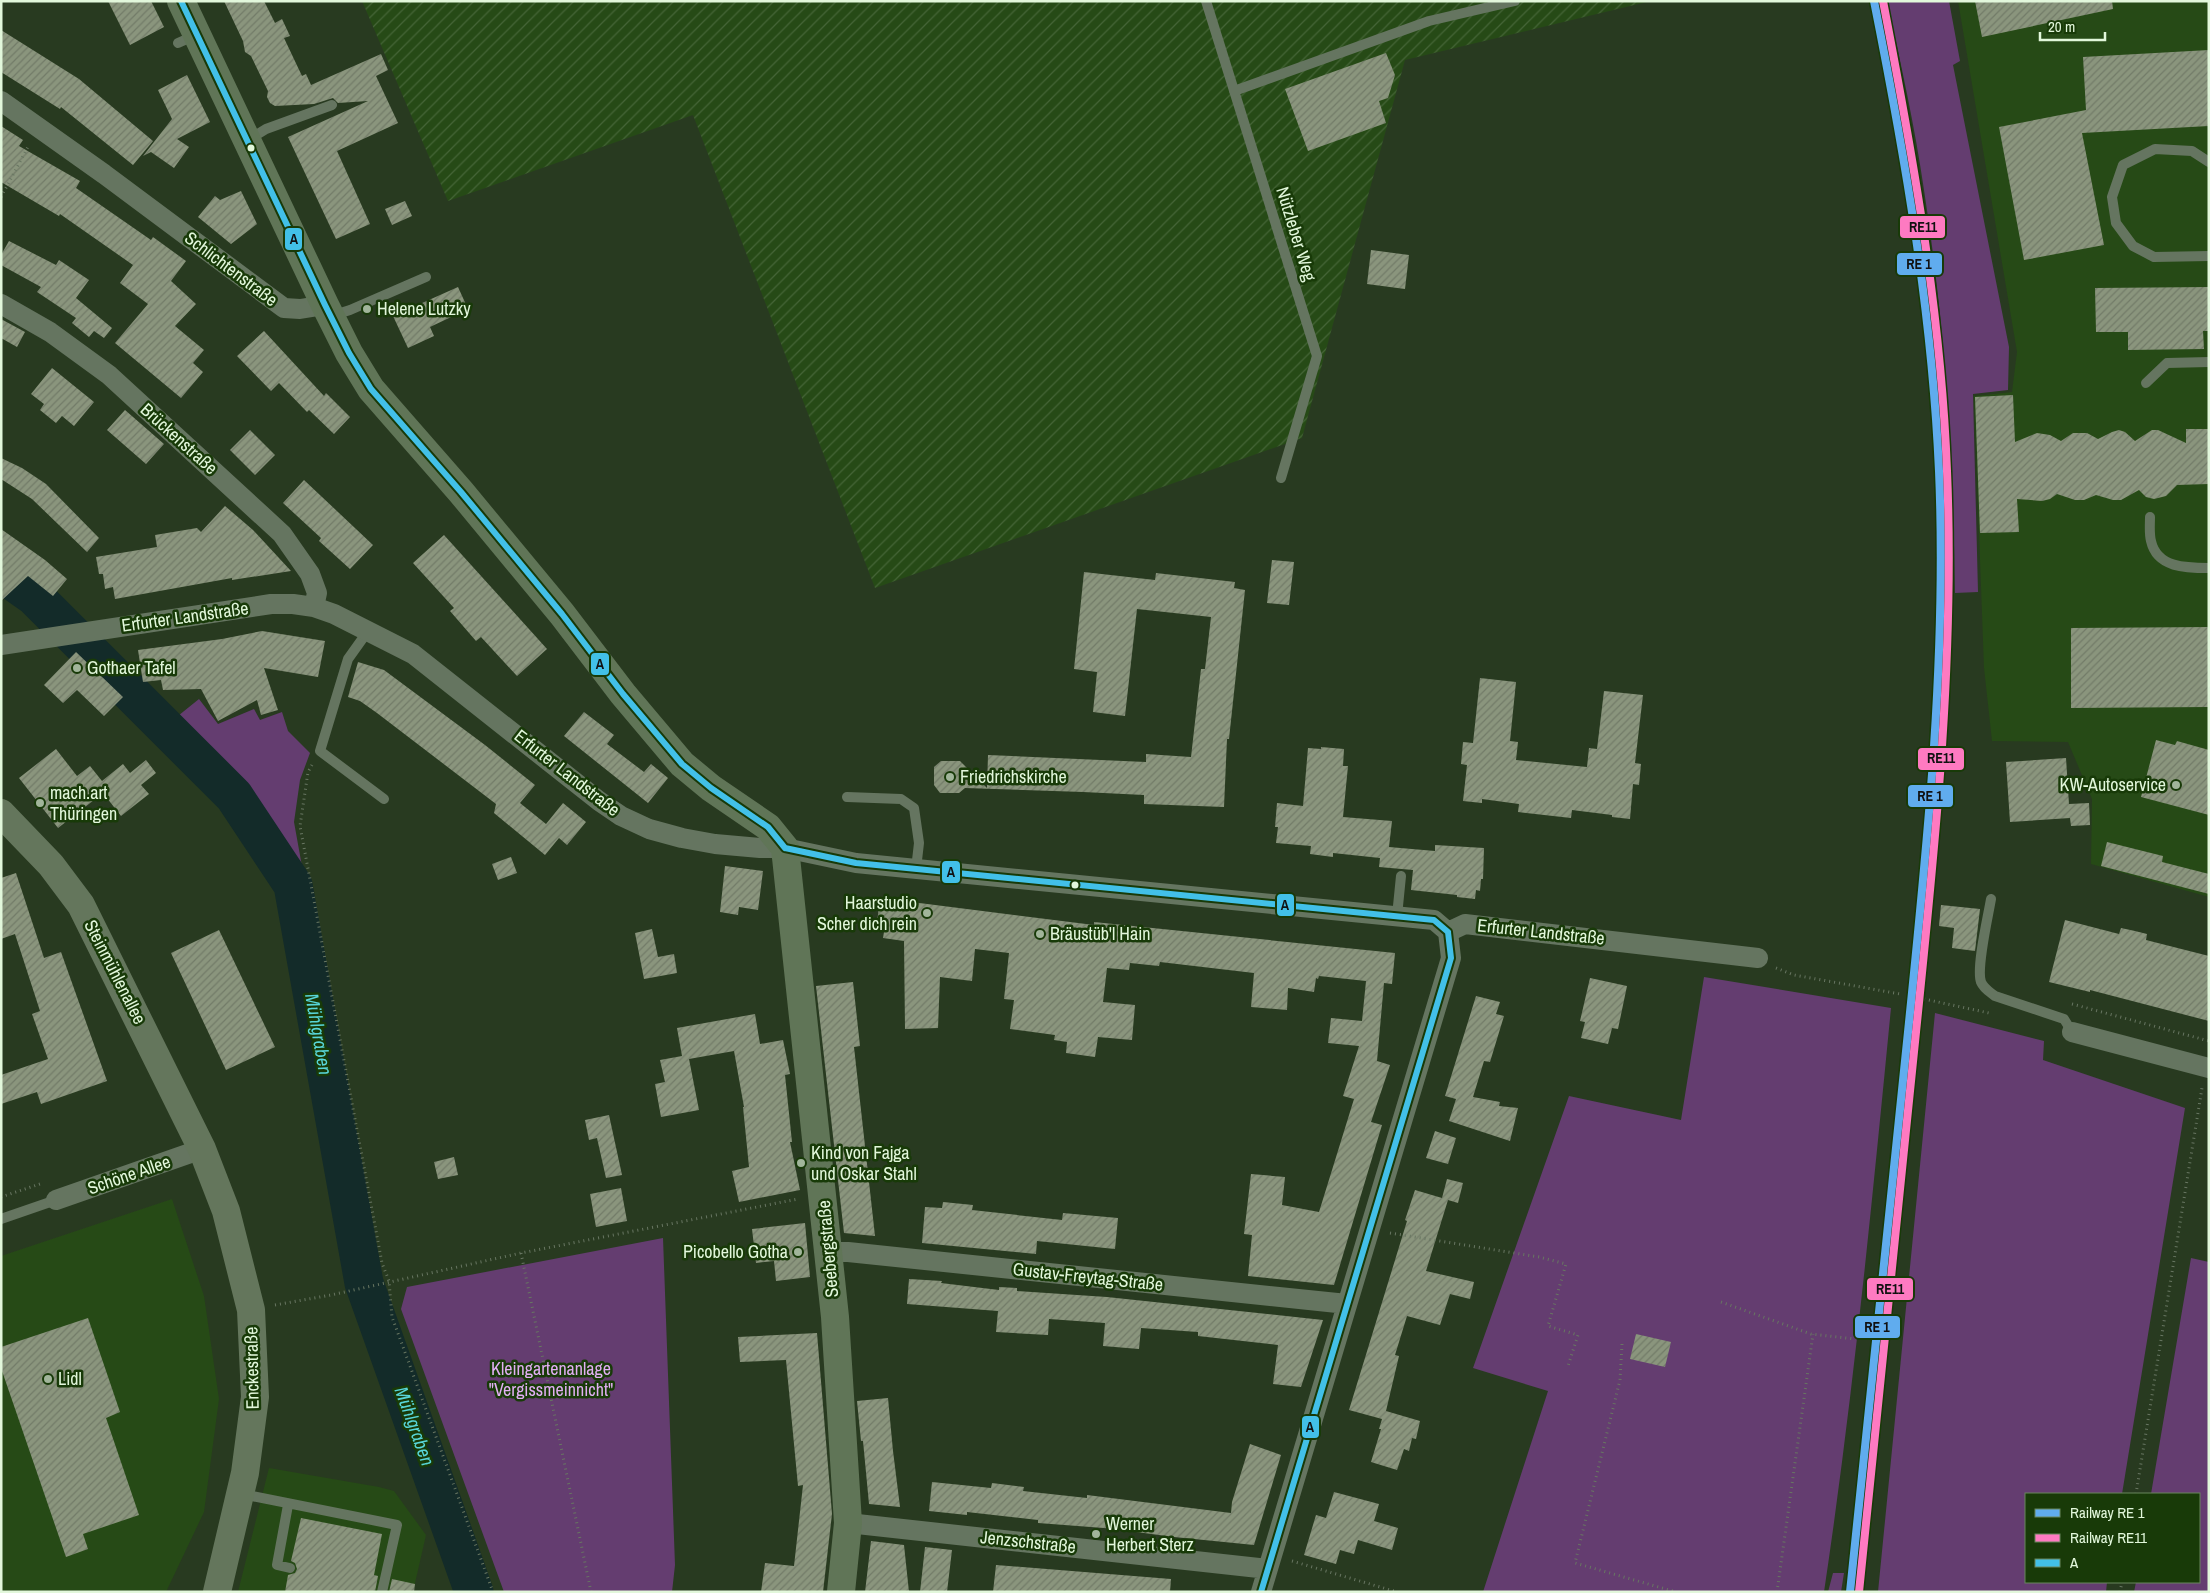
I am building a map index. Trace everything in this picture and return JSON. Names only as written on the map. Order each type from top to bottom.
[{"type":"main road","points":[[181,1],[187,39],[247,140],[349,353],[371,389],[562,614],[623,694],[682,764],[711,788],[768,827],[785,848]]},
{"type":"main road","name":"Steinmühlenallee","points":[[1,813],[51,865],[81,904],[202,1149]]},
{"type":"main road","name":"Seebergstraße","points":[[785,848],[829,1252],[848,1523],[841,1592]]},
{"type":"main road","name":"Enckestraße","points":[[202,1149],[226,1210],[251,1310],[255,1397],[241,1494],[217,1592]]},
{"type":"street","name":"Schlichtenstraße","points":[[1,101],[104,174],[284,308],[328,310]]},
{"type":"street","name":"Brückenstraße","points":[[1,304],[50,332],[108,375],[282,534],[310,574],[317,593],[314,607]]},
{"type":"street","name":"Erfurter Landstraße","points":[[1,645],[271,604],[293,604],[314,607],[334,614],[412,654],[621,816],[649,829],[682,838],[724,845],[785,848],[856,863],[1434,920],[1448,932],[1466,924],[1758,958]]},
{"type":"street","points":[[1261,1592],[1451,958],[1448,932]]},
{"type":"street","points":[[2072,1032],[2207,1068]]},
{"type":"street","name":"Schöne Allee","points":[[56,1200],[202,1149]]},
{"type":"street","name":"Gustav-Freytag-Straße","points":[[829,1252],[848,1252],[1348,1304]]},
{"type":"street","name":"Jenzschstraße","points":[[848,1523],[1270,1562]]},
{"type":"lane","name":"Nützleber Weg","points":[[1206,1],[1317,356],[1282,478]]},
{"type":"lane","points":[[1234,91],[1429,21],[1515,1]]},
{"type":"lane","points":[[247,140],[266,130],[332,105]]},
{"type":"lane","points":[[2209,162],[2192,151],[2155,149],[2123,165],[2112,197],[2116,223],[2133,246],[2154,257],[2209,256]]},
{"type":"lane","points":[[328,310],[350,310],[426,277]]},
{"type":"lane","points":[[2146,383],[2167,363],[2209,362]]},
{"type":"lane","points":[[2150,517],[2151,542],[2162,561],[2183,568],[2209,568]]},
{"type":"lane","points":[[368,631],[348,659],[320,751],[384,799]]},
{"type":"lane","points":[[847,797],[901,799],[914,808],[918,843],[916,869]]},
{"type":"lane","points":[[1397,916],[1401,876]]},
{"type":"lane","points":[[1991,900],[1980,966],[1981,982],[1986,990],[1995,996],[2064,1019],[2072,1032]]},
{"type":"lane","points":[[1,1219],[56,1200]]},
{"type":"lane","points":[[241,1494],[288,1505],[397,1525],[382,1592]]},
{"type":"lane","points":[[288,1505],[277,1566],[290,1568]]},
{"type":"path","points":[[1,196],[30,143]]},
{"type":"path","points":[[320,751],[308,772],[300,826],[382,1263],[389,1281],[392,1317],[493,1592]]},
{"type":"path","points":[[1758,958],[1785,972],[1900,994]]},
{"type":"path","points":[[2040,1012],[2044,997],[2209,1041]]},
{"type":"path","points":[[1924,999],[1990,1013]]},
{"type":"path","points":[[2136,1493],[2207,1068]]},
{"type":"path","points":[[268,1306],[331,1295],[522,1253],[801,1199]]},
{"type":"path","points":[[1370,1230],[1539,1257],[1566,1264],[1548,1326],[1578,1335],[1568,1366]]},
{"type":"path","points":[[522,1253],[591,1592]]},
{"type":"path","points":[[1721,1302],[1813,1334],[1855,1339]]},
{"type":"path","points":[[1778,1592],[1813,1334]]},
{"type":"path","points":[[1622,1344],[1620,1380],[1575,1563],[1676,1592]]},
{"type":"path","points":[[1270,1562],[1397,1592]]},
{"type":"shaded area","points":[[362,1],[1651,1],[1405,60],[1302,438],[875,588],[693,115],[448,201]]},
{"type":"shaded area","points":[[1958,1],[2209,1],[2209,897],[2091,864],[2092,799],[2068,742],[1992,741],[1984,668],[1974,396],[2012,392],[2017,352]]},
{"type":"shaded area","points":[[172,1199],[204,1296],[219,1399],[204,1512],[166,1592],[1,1592],[1,1256]]},
{"type":"shaded area","points":[[269,1468],[394,1491],[426,1535],[413,1592],[238,1592]]},
{"type":"green space","points":[[1887,1],[1949,1],[1960,61],[1953,65],[2009,347],[2008,390],[1973,394],[1978,592],[1955,593],[1950,441],[1943,341],[1920,166]]},
{"type":"green space","points":[[199,699],[218,724],[254,709],[260,720],[282,712],[288,731],[310,753],[300,780],[294,822],[305,883],[305,939],[296,885],[234,796],[168,724]]},
{"type":"green space","points":[[1704,977],[1891,1008],[1853,1373],[1824,1592],[1483,1592],[1548,1391],[1473,1368],[1569,1096],[1681,1120]]},
{"type":"green space","points":[[1935,1013],[2044,1041],[2043,1060],[2185,1108],[2122,1493],[2025,1493],[2025,1583],[2107,1583],[2106,1592],[1878,1592]]},
{"type":"green space","name":"Kleingartenanlage \"Vergissmeinnicht\"","points":[[663,1238],[675,1565],[672,1592],[504,1592],[401,1309],[407,1287]]},
{"type":"green space","points":[[2191,1258],[2209,1262],[2209,1592],[2134,1592],[2136,1583],[2200,1583],[2200,1493],[2151,1493]]},
{"type":"green space","points":[[1833,1573],[1844,1573],[1841,1592],[1828,1592]]},
{"type":"building","points":[[108,1],[151,1],[164,27],[130,45]]},
{"type":"building","points":[[224,1],[264,1],[275,23],[282,19],[290,36],[284,38],[302,76],[306,74],[311,85],[381,54],[388,70],[376,76],[398,123],[337,151],[370,224],[336,239],[288,137],[368,101],[338,103],[333,98],[314,104],[275,106],[270,103],[267,97],[268,91],[251,56],[245,52],[243,41]]},
{"type":"building","points":[[1975,1],[2112,1],[2113,9],[1982,37]]},
{"type":"building","points":[[1,30],[79,79],[153,141],[133,165],[61,107],[60,109],[1,72]]},
{"type":"building","points":[[2209,50],[2209,126],[2082,133],[2104,245],[2024,260],[1999,127],[2086,110],[2083,57]]},
{"type":"building","points":[[1386,53],[1395,75],[1388,98],[1379,101],[1386,123],[1308,151],[1285,89]]},
{"type":"building","points":[[187,75],[210,122],[177,139],[189,147],[174,168],[151,152],[143,156],[172,119],[158,90]]},
{"type":"building","points":[[1,126],[23,140],[19,146],[80,181],[76,188],[151,240],[153,237],[186,261],[171,281],[196,304],[175,326],[204,350],[193,363],[203,372],[181,398],[115,343],[148,304],[120,283],[133,265],[60,214],[59,216],[1,182]]},
{"type":"building","points":[[241,191],[257,224],[231,244],[198,217],[215,196],[220,200]]},
{"type":"building","points":[[405,201],[412,216],[392,225],[385,209]]},
{"type":"building","points":[[9,241],[56,265],[59,260],[89,280],[76,298],[112,328],[104,338],[94,331],[89,337],[72,323],[76,318],[37,292],[41,287],[1,265],[1,255]]},
{"type":"building","points":[[1371,250],[1409,255],[1405,289],[1367,284]]},
{"type":"building","points":[[458,287],[468,309],[430,327],[434,336],[408,348],[393,316]]},
{"type":"building","points":[[2209,287],[2209,331],[2203,331],[2204,349],[2128,350],[2128,332],[2096,332],[2095,288]]},
{"type":"building","points":[[1,319],[25,332],[17,347],[1,338]]},
{"type":"building","points":[[264,331],[324,396],[326,393],[350,417],[334,434],[309,410],[307,412],[279,383],[271,391],[237,356]]},
{"type":"building","points":[[52,368],[94,402],[74,426],[62,416],[56,423],[40,410],[44,404],[31,394]]},
{"type":"building","points":[[2013,395],[2015,442],[2037,433],[2050,435],[2061,441],[2073,433],[2087,433],[2098,439],[2119,430],[2125,432],[2135,441],[2152,430],[2158,430],[2186,443],[2186,429],[2209,429],[2209,484],[2177,485],[2166,496],[2154,499],[2146,497],[2139,490],[2121,500],[2113,500],[2096,495],[2084,500],[2075,500],[2057,494],[2050,499],[2042,501],[2017,499],[2019,532],[1980,533],[1975,397]]},
{"type":"building","points":[[125,410],[164,444],[146,464],[107,430]]},
{"type":"building","points":[[250,430],[275,455],[255,475],[230,450]]},
{"type":"building","points":[[1,458],[22,468],[46,484],[99,538],[87,552],[32,499],[1,479]]},
{"type":"building","points":[[304,480],[373,545],[350,569],[319,541],[321,538],[283,503]]},
{"type":"building","points":[[225,506],[253,530],[291,571],[232,580],[232,578],[115,599],[113,587],[105,589],[103,574],[99,574],[96,557],[157,547],[155,535],[197,528],[201,532]]},
{"type":"building","points":[[1,529],[45,560],[67,579],[53,596],[28,576],[1,601]]},
{"type":"building","points":[[444,535],[547,649],[517,676],[481,637],[476,641],[450,611],[454,608],[413,563]]},
{"type":"building","points":[[1272,560],[1294,562],[1289,605],[1267,603]]},
{"type":"building","points":[[1084,572],[1155,580],[1156,573],[1235,582],[1234,588],[1245,590],[1229,739],[1227,739],[1224,807],[1144,804],[1144,795],[965,788],[959,793],[940,793],[934,785],[934,767],[941,761],[960,761],[987,788],[988,755],[1146,762],[1146,754],[1191,757],[1201,669],[1205,669],[1211,617],[1137,609],[1125,716],[1093,712],[1097,672],[1074,669]]},
{"type":"building","points":[[2209,627],[2209,707],[2071,708],[2071,628]]},
{"type":"building","points":[[262,631],[325,641],[318,677],[264,668],[278,710],[261,715],[257,700],[218,721],[201,689],[163,690],[161,680],[143,682],[138,650],[222,639]]},
{"type":"building","name":"Gothaer Tafel","points":[[76,652],[123,697],[104,716],[77,690],[63,703],[44,685]]},
{"type":"building","points":[[358,662],[384,670],[485,745],[535,785],[520,803],[546,824],[563,803],[586,822],[567,845],[559,838],[545,855],[494,813],[496,804],[377,713],[360,701],[348,697]]},
{"type":"building","points":[[1480,678],[1516,682],[1510,741],[1518,742],[1516,760],[1587,767],[1589,748],[1597,749],[1604,691],[1643,695],[1635,763],[1641,764],[1639,785],[1633,784],[1630,819],[1572,810],[1571,818],[1518,812],[1519,804],[1482,799],[1482,803],[1463,801],[1467,765],[1461,764],[1463,742],[1473,743]]},
{"type":"building","points":[[584,712],[614,735],[607,744],[644,772],[651,764],[668,778],[648,803],[564,736]]},
{"type":"building","name":"KW-Autoservice","points":[[2156,740],[2175,745],[2177,741],[2209,750],[2209,815],[2141,797]]},
{"type":"building","points":[[1321,747],[1344,749],[1343,766],[1348,766],[1343,817],[1392,821],[1389,847],[1435,851],[1435,845],[1484,848],[1483,879],[1481,879],[1480,891],[1476,890],[1475,899],[1411,890],[1413,870],[1379,867],[1380,858],[1333,853],[1333,857],[1310,854],[1311,846],[1276,843],[1278,827],[1275,827],[1277,803],[1303,806],[1308,748],[1321,749]]},
{"type":"building","points":[[56,749],[77,776],[90,766],[102,781],[123,764],[130,773],[146,760],[156,773],[141,785],[149,794],[121,816],[103,793],[58,828],[19,778]]},
{"type":"building","points":[[2066,758],[2069,804],[2089,803],[2090,825],[2071,826],[2070,818],[2010,822],[2006,762]]},
{"type":"building","points":[[2107,842],[2163,856],[2162,862],[2209,874],[2209,894],[2101,866]]},
{"type":"building","points":[[511,857],[517,873],[498,880],[492,864]]},
{"type":"building","points":[[725,866],[763,871],[758,910],[739,907],[738,915],[720,912]]},
{"type":"building","points":[[16,873],[44,958],[61,952],[107,1081],[41,1104],[37,1092],[1,1104],[1,1075],[48,1059],[32,1014],[40,1011],[15,934],[1,939],[1,878]]},
{"type":"building","points":[[880,898],[1094,925],[1094,922],[1395,953],[1392,984],[1384,983],[1377,1061],[1390,1065],[1371,1122],[1382,1125],[1334,1285],[1248,1276],[1252,1235],[1244,1234],[1251,1174],[1285,1177],[1282,1205],[1319,1212],[1354,1099],[1343,1096],[1359,1046],[1328,1043],[1331,1018],[1362,1021],[1366,981],[1319,976],[1318,979],[1316,978],[1314,992],[1288,988],[1287,1010],[1251,1007],[1254,973],[1160,962],[1159,966],[1130,963],[1129,970],[1107,968],[1103,1002],[1135,1005],[1132,1040],[1098,1037],[1095,1057],[1066,1053],[1067,1042],[1054,1040],[1055,1035],[1010,1029],[1014,1000],[1004,999],[1009,953],[975,949],[972,981],[940,977],[938,1028],[905,1029],[904,941],[883,938],[884,932],[876,931]]},
{"type":"building","points":[[1941,905],[1980,909],[1975,951],[1952,948],[1954,928],[1939,926]]},
{"type":"building","points":[[2065,920],[2119,934],[2121,928],[2147,934],[2146,940],[2209,956],[2209,1021],[2090,990],[2090,992],[2049,982]]},
{"type":"building","points":[[652,929],[658,957],[674,954],[677,973],[644,979],[635,933]]},
{"type":"building","points":[[219,930],[275,1047],[226,1070],[171,953]]},
{"type":"building","points":[[1590,978],[1627,986],[1618,1029],[1612,1028],[1608,1044],[1581,1038],[1585,1022],[1580,1021]]},
{"type":"building","points":[[853,982],[860,1046],[854,1047],[875,1236],[844,1233],[816,986]]},
{"type":"building","points":[[1476,996],[1500,1002],[1496,1014],[1504,1016],[1490,1062],[1484,1061],[1473,1097],[1500,1102],[1499,1106],[1518,1108],[1510,1141],[1449,1121],[1456,1099],[1445,1096]]},
{"type":"building","points":[[755,1014],[760,1044],[783,1040],[790,1074],[785,1075],[792,1142],[790,1142],[800,1190],[739,1202],[732,1171],[749,1167],[744,1107],[734,1051],[689,1059],[699,1110],[661,1117],[655,1084],[665,1082],[660,1060],[682,1056],[677,1028]]},
{"type":"building","points":[[609,1115],[622,1175],[606,1178],[597,1138],[589,1140],[585,1120]]},
{"type":"building","points":[[1435,1131],[1456,1138],[1448,1164],[1426,1158]]},
{"type":"building","points":[[454,1157],[458,1175],[438,1179],[434,1162]]},
{"type":"building","points":[[1447,1179],[1463,1183],[1458,1203],[1448,1200],[1426,1271],[1474,1282],[1470,1299],[1450,1294],[1440,1325],[1407,1316],[1395,1355],[1399,1356],[1386,1411],[1420,1421],[1416,1439],[1412,1438],[1409,1451],[1404,1449],[1397,1470],[1371,1462],[1381,1429],[1379,1429],[1382,1419],[1349,1410],[1415,1190],[1442,1198]]},
{"type":"building","points":[[621,1188],[627,1221],[596,1227],[590,1194]]},
{"type":"building","points":[[943,1202],[973,1205],[972,1210],[1062,1220],[1063,1213],[1118,1218],[1115,1249],[1037,1241],[1036,1254],[922,1243],[925,1207],[942,1208]]},
{"type":"building","points":[[805,1223],[810,1277],[776,1281],[774,1261],[756,1263],[752,1229]]},
{"type":"building","points":[[909,1279],[942,1281],[941,1283],[999,1290],[999,1287],[1017,1288],[1017,1291],[1107,1297],[1323,1320],[1301,1387],[1273,1384],[1278,1345],[1198,1336],[1198,1332],[1141,1328],[1139,1349],[1103,1346],[1105,1323],[1049,1319],[1048,1335],[996,1332],[998,1311],[907,1304]]},
{"type":"building","points":[[88,1318],[120,1412],[106,1418],[139,1515],[83,1534],[88,1549],[66,1557],[1,1368],[1,1347]]},
{"type":"building","points":[[817,1333],[832,1514],[823,1592],[761,1592],[765,1563],[794,1566],[803,1485],[798,1486],[786,1360],[740,1362],[738,1337]]},
{"type":"building","points":[[1636,1334],[1671,1342],[1665,1367],[1630,1359]]},
{"type":"building","points":[[888,1398],[900,1507],[869,1504],[863,1441],[861,1441],[857,1401]]},
{"type":"building","points":[[1250,1444],[1281,1455],[1254,1545],[1174,1537],[1130,1530],[1038,1523],[1038,1520],[967,1512],[967,1515],[929,1511],[932,1482],[991,1488],[992,1483],[1024,1487],[1023,1491],[1087,1498],[1087,1495],[1231,1513],[1232,1502]]},
{"type":"building","points":[[1334,1492],[1379,1504],[1374,1521],[1398,1528],[1392,1550],[1358,1540],[1354,1554],[1340,1550],[1336,1564],[1304,1555],[1316,1515],[1326,1518]]},
{"type":"building","points":[[301,1518],[382,1534],[374,1575],[378,1576],[375,1592],[285,1592],[288,1575],[295,1573],[297,1569],[295,1563],[291,1561]]},
{"type":"building","points":[[871,1541],[904,1545],[909,1592],[865,1592]]},
{"type":"building","points":[[925,1547],[952,1550],[947,1592],[920,1592]]},
{"type":"building","points":[[996,1565],[1171,1579],[1170,1592],[993,1592]]},
{"type":"building","points":[[392,1579],[415,1584],[414,1592],[389,1592]]},
{"type":"waterway","name":"Mühlgraben","points":[[1,573],[34,596],[234,796],[293,885],[364,1283],[474,1592]]},
{"type":"transit line","name":"A","points":[[181,1],[325,305],[349,353],[371,389],[461,492],[562,614],[623,694],[682,764],[711,788],[768,827],[785,848]]},
{"type":"transit line","points":[[1850,1592],[1922,892],[1934,752],[1940,611],[1939,471],[1924,294],[1906,176],[1874,1]]},
{"type":"transit line","name":"A","points":[[785,848],[856,863],[1434,920],[1448,932]]},
{"type":"transit line","name":"A","points":[[1261,1592],[1451,958],[1448,932]]},
{"type":"rail line","name":"RE11","points":[[1859,1592],[1930,892],[1942,752],[1948,611],[1947,471],[1939,352],[1915,176],[1883,1]]},
{"type":"place","name":"Helene Lutzky","points":[[367,309]]},
{"type":"place","name":"Gothaer Tafel","points":[[77,668]]},
{"type":"place","name":"Friedrichskirche","points":[[950,777]]},
{"type":"place","name":"KW-Autoservice","points":[[2176,785]]},
{"type":"place","name":"mach.art Thüringen","points":[[40,803]]},
{"type":"place","name":"Haarstudio Scher dich rein","points":[[927,913]]},
{"type":"place","name":"Bräustüb'l Hain","points":[[1040,934]]},
{"type":"place","name":"Kind von Fajga und Oskar Stahl","points":[[801,1163]]},
{"type":"place","name":"Picobello Gotha","points":[[798,1252]]},
{"type":"place","name":"Lidl","points":[[48,1379]]},
{"type":"place","name":"Werner Herbert Sterz","points":[[1096,1534]]}]
